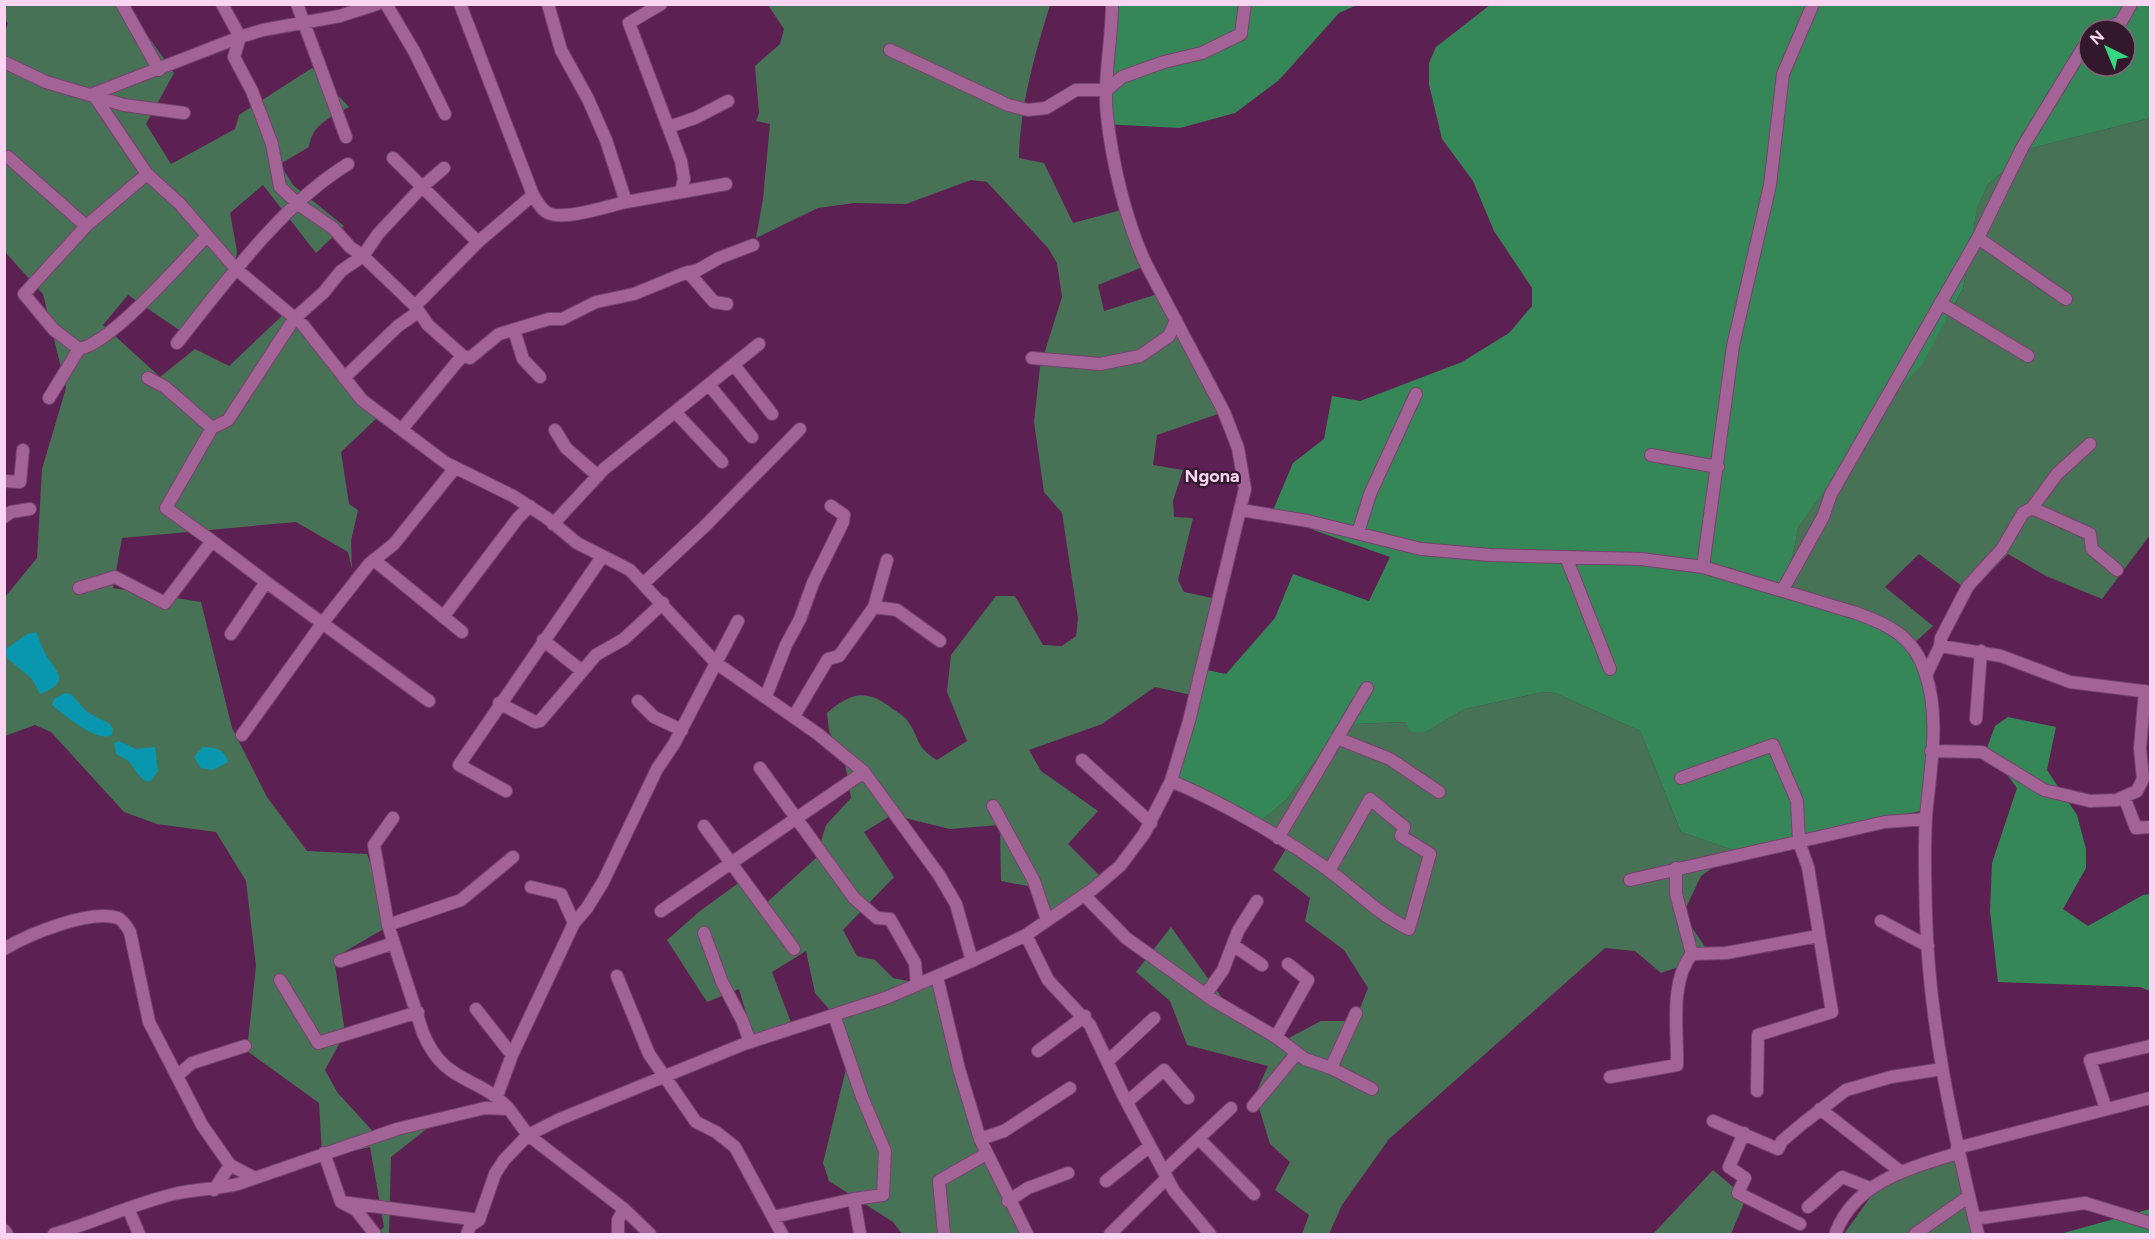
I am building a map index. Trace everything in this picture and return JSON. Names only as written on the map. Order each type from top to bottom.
[{"type":"street","points":[[122,4],[159,70]]},
{"type":"street","points":[[222,4],[240,37],[234,57],[252,91],[272,144],[280,187],[298,204],[333,228],[350,247],[363,256],[417,309],[433,330],[463,356],[470,358],[499,334],[549,319],[562,319],[596,302],[634,294],[698,270],[741,248],[753,245]]},
{"type":"street","points":[[297,4],[346,137]]},
{"type":"street","points":[[386,4],[414,51],[445,114]]},
{"type":"street","points":[[460,4],[533,195],[543,210],[556,215],[726,184]]},
{"type":"street","points":[[548,4],[561,50],[588,99],[606,140],[626,202]]},
{"type":"street","points":[[661,4],[629,23],[681,161],[684,180],[681,191]]},
{"type":"street","points":[[467,1234],[470,1226],[479,1220],[495,1174],[504,1160],[528,1135],[750,1042],[834,1015],[937,977],[1026,934],[1084,895],[1120,866],[1151,823],[1171,781],[1196,696],[1228,553],[1245,489],[1238,448],[1215,394],[1146,264],[1131,230],[1107,116],[1112,4]]},
{"type":"street","points":[[890,50],[1019,110],[1046,108],[1076,90],[1107,90],[1122,77],[1164,62],[1202,53],[1241,34],[1245,4]]},
{"type":"street","points":[[1702,567],[1718,467],[1733,346],[1770,185],[1783,74],[1813,4]]},
{"type":"street","points":[[2123,18],[2131,4]]},
{"type":"street","points":[[93,94],[240,37],[263,30],[306,24],[374,5]]},
{"type":"street","points":[[1782,591],[1822,517],[1831,494],[1978,238],[2022,148],[2077,58]]},
{"type":"street","points":[[4,62],[46,82],[124,105],[184,112]]},
{"type":"street","points":[[93,94],[147,174],[180,204],[236,269],[294,319],[363,400],[455,468],[530,506],[577,543],[630,570],[663,603],[716,663],[794,716],[864,772],[939,875],[956,904],[972,961]]},
{"type":"street","points":[[669,127],[695,118],[728,101]]},
{"type":"street","points":[[8,157],[86,226]]},
{"type":"street","points":[[393,158],[478,242]]},
{"type":"street","points":[[177,344],[236,269],[324,179],[348,164]]},
{"type":"street","points":[[429,701],[321,625],[166,508],[212,428],[228,420],[294,319],[324,292],[341,271],[363,256],[378,234],[421,188],[444,168]]},
{"type":"street","points":[[79,349],[54,330],[24,294],[86,226],[147,174]]},
{"type":"street","points":[[344,378],[417,309],[478,242],[533,195]]},
{"type":"street","points":[[49,398],[79,349],[97,341],[124,320],[207,236]]},
{"type":"street","points":[[1978,238],[2066,299]]},
{"type":"street","points":[[688,272],[714,302],[727,304]]},
{"type":"street","points":[[1940,303],[2028,356]]},
{"type":"street","points":[[1032,358],[1100,364],[1140,356],[1169,336],[1176,320]]},
{"type":"street","points":[[514,330],[523,359],[540,377]]},
{"type":"street","points":[[554,524],[598,476],[759,344]]},
{"type":"street","points":[[402,429],[436,385],[463,356]]},
{"type":"street","points":[[734,365],[772,414]]},
{"type":"street","points":[[148,378],[165,387],[212,428]]},
{"type":"street","points":[[709,386],[752,437]]},
{"type":"street","points":[[1358,533],[1370,494],[1416,394]]},
{"type":"street","points":[[676,413],[722,462]]},
{"type":"street","points":[[644,583],[705,526],[800,429]]},
{"type":"street","points":[[555,430],[566,448],[598,476]]},
{"type":"street","points":[[1926,675],[1940,646],[1941,638],[1968,586],[2002,549],[2023,513],[2032,508],[2057,474],[2090,444]]},
{"type":"street","points":[[4,481],[20,482],[23,450]]},
{"type":"street","points":[[1651,455],[1718,467]]},
{"type":"street","points":[[242,735],[321,625],[374,560],[394,544],[455,468]]},
{"type":"street","points":[[443,617],[518,518],[530,506]]},
{"type":"street","points":[[766,696],[786,645],[843,522],[844,515],[831,506]]},
{"type":"street","points":[[2032,508],[2090,534],[2092,549],[2117,570]]},
{"type":"street","points":[[4,517],[11,512],[30,509]]},
{"type":"street","points":[[1241,510],[1308,521],[1421,549],[1491,555],[1641,559],[1702,567],[1856,613],[1893,628],[1909,641],[1921,659],[1932,707],[1926,819],[1930,988],[1942,1069],[1977,1234]]},
{"type":"street","points":[[78,588],[115,577],[165,603],[212,541]]},
{"type":"street","points":[[506,791],[459,765],[602,557]]},
{"type":"street","points":[[1566,557],[1610,669]]},
{"type":"street","points":[[374,560],[462,632]]},
{"type":"street","points":[[794,716],[828,658],[839,656],[874,607],[887,560]]},
{"type":"street","points":[[231,634],[266,582]]},
{"type":"street","points":[[500,703],[535,723],[540,721],[558,703],[596,655],[624,639],[663,603]]},
{"type":"street","points":[[874,607],[897,610],[940,641]]},
{"type":"street","points":[[497,1096],[512,1055],[573,923],[587,908],[603,882],[657,769],[682,729],[738,621]]},
{"type":"street","points":[[543,640],[582,671]]},
{"type":"street","points":[[1931,751],[1982,752],[2040,788],[2098,803],[2124,797],[2137,791],[2143,778],[2140,748],[2148,691],[2070,682],[2001,656],[1940,646]]},
{"type":"street","points":[[1976,719],[1981,651]]},
{"type":"street","points":[[1278,838],[1367,688]]},
{"type":"street","points":[[638,701],[654,717],[682,729]]},
{"type":"street","points":[[1337,738],[1390,759],[1439,792]]},
{"type":"street","points":[[1681,778],[1773,745],[1797,801],[1799,842],[1808,867],[1832,1012],[1758,1035],[1757,1091]]},
{"type":"street","points":[[1082,760],[1151,823]]},
{"type":"street","points":[[760,768],[797,816],[854,898],[877,918],[890,919],[915,963],[916,984]]},
{"type":"street","points":[[660,911],[864,772]]},
{"type":"street","points":[[1171,781],[1194,791],[1278,838],[1329,871],[1385,916],[1409,929],[1430,854],[1401,836],[1404,827],[1370,799],[1329,871]]},
{"type":"street","points":[[2124,797],[2136,828],[2151,826]]},
{"type":"street","points":[[993,806],[1034,881],[1047,920]]},
{"type":"street","points":[[393,818],[374,845],[388,925],[430,1048],[443,1065],[468,1083],[497,1096],[528,1135],[624,1209],[650,1234]]},
{"type":"street","points":[[1630,880],[1885,822],[1926,819]]},
{"type":"street","points":[[704,826],[794,949]]},
{"type":"street","points":[[388,925],[461,900],[513,857]]},
{"type":"street","points":[[1676,868],[1676,894],[1692,954]]},
{"type":"street","points":[[531,886],[561,894],[573,923]]},
{"type":"street","points":[[1084,895],[1126,938],[1206,994],[1276,1037],[1297,1053],[1372,1089]]},
{"type":"street","points":[[1206,994],[1223,970],[1233,945],[1257,901]]},
{"type":"street","points":[[4,949],[61,924],[99,917],[118,918],[130,932],[149,1022],[202,1125],[230,1165],[255,1178]]},
{"type":"street","points":[[1881,921],[1928,946]]},
{"type":"street","points":[[704,933],[722,982],[742,1020],[750,1042]]},
{"type":"street","points":[[1026,934],[1048,980],[1085,1016],[1165,1174],[1186,1208],[1210,1234]]},
{"type":"street","points":[[1610,1077],[1677,1065],[1679,983],[1683,965],[1692,954],[1726,953],[1818,936]]},
{"type":"street","points":[[340,961],[394,943]]},
{"type":"street","points":[[1233,945],[1262,965]]},
{"type":"street","points":[[1276,1037],[1308,980],[1288,964]]},
{"type":"street","points":[[617,976],[648,1054],[666,1076],[696,1122],[716,1132],[735,1147],[782,1234]]},
{"type":"street","points":[[937,977],[946,1005],[959,1069],[980,1139],[1008,1201],[1027,1234]]},
{"type":"street","points":[[280,980],[318,1043],[418,1012]]},
{"type":"street","points":[[476,1009],[512,1055]]},
{"type":"street","points":[[1331,1068],[1356,1014]]},
{"type":"street","points":[[773,1217],[883,1195],[885,1151],[862,1097],[834,1015]]},
{"type":"street","points":[[1038,1051],[1085,1016]]},
{"type":"street","points":[[1108,1061],[1154,1018]]},
{"type":"street","points":[[177,1076],[192,1063],[245,1046]]},
{"type":"street","points":[[2106,1109],[2090,1060],[2151,1046]]},
{"type":"street","points":[[1253,1106],[1297,1053]]},
{"type":"street","points":[[1713,1121],[1778,1149],[1782,1141],[1846,1090],[1942,1069]]},
{"type":"street","points":[[1127,1102],[1164,1070],[1188,1098]]},
{"type":"street","points":[[980,1139],[1004,1131],[1070,1088]]},
{"type":"street","points":[[1836,1232],[1851,1205],[1870,1188],[1901,1172],[1958,1150],[2151,1098]]},
{"type":"street","points":[[54,1234],[82,1229],[128,1208],[179,1193],[214,1190],[255,1178],[397,1129],[485,1108],[509,1109]]},
{"type":"street","points":[[1110,1234],[1165,1174],[1231,1108]]},
{"type":"street","points":[[1820,1109],[1901,1172]]},
{"type":"street","points":[[1744,1133],[1729,1167],[1745,1178],[1738,1192],[1800,1224]]},
{"type":"street","points":[[1199,1139],[1254,1194]]},
{"type":"street","points":[[1106,1181],[1150,1146]]},
{"type":"street","points":[[324,1154],[341,1202],[356,1210],[375,1234]]},
{"type":"street","points":[[944,1234],[939,1181],[986,1154]]},
{"type":"street","points":[[214,1190],[230,1165]]},
{"type":"street","points":[[1008,1201],[1028,1188],[1068,1173]]},
{"type":"street","points":[[1808,1207],[1842,1177],[1870,1188]]},
{"type":"street","points":[[1916,1234],[1968,1197]]},
{"type":"street","points":[[854,1199],[860,1234]]},
{"type":"street","points":[[341,1202],[479,1220]]},
{"type":"street","points":[[1974,1219],[2085,1203],[2151,1223]]},
{"type":"street","points":[[128,1208],[139,1234]]},
{"type":"street","points":[[618,1234],[618,1220],[624,1209]]},
{"type":"street","points":[[4,1230],[7,1234]]},
{"type":"shaded area","points":[[5,5],[126,5],[174,73],[146,124],[171,164],[235,129],[239,115],[312,68],[349,107],[318,127],[309,147],[280,164],[293,185],[344,226],[316,253],[263,185],[230,213],[237,251],[234,272],[179,330],[128,295],[103,325],[160,377],[195,349],[229,366],[286,312],[380,415],[341,452],[349,504],[358,510],[351,541],[352,569],[348,552],[296,522],[122,538],[113,588],[201,602],[232,728],[267,797],[307,851],[367,854],[392,924],[334,958],[345,1033],[325,1070],[337,1092],[377,1136],[439,1119],[391,1157],[389,1234],[376,1234],[384,1227],[370,1147],[267,1172],[322,1153],[319,1103],[247,1051],[256,966],[246,881],[216,832],[157,824],[124,812],[51,732],[35,725],[5,736],[5,597],[37,558],[42,469],[66,388],[43,294],[5,252],[4,36],[8,23],[5,20]]},
{"type":"shaded area","points":[[768,5],[1050,5],[1025,99],[1019,158],[1044,163],[1073,223],[1125,209],[1150,264],[1098,285],[1104,311],[1164,292],[1221,413],[1157,435],[1153,465],[1183,470],[1173,501],[1174,517],[1193,518],[1178,580],[1184,592],[1217,599],[1196,696],[1155,687],[1102,724],[1029,750],[1041,771],[1098,811],[1068,844],[1102,878],[1047,920],[1028,886],[1001,881],[1000,825],[950,829],[892,815],[864,832],[894,877],[843,930],[857,956],[875,960],[893,978],[918,983],[940,976],[957,1075],[1031,1234],[902,1234],[893,1222],[829,1181],[823,1163],[847,1065],[834,1015],[815,993],[806,951],[772,972],[793,1028],[754,1041],[739,989],[707,1002],[667,940],[700,911],[744,879],[764,905],[816,858],[826,825],[851,798],[845,763],[829,731],[827,713],[842,701],[864,695],[880,700],[905,718],[921,746],[937,760],[967,741],[947,692],[951,655],[996,596],[1015,596],[1043,645],[1062,646],[1076,636],[1078,618],[1062,513],[1044,492],[1034,422],[1040,367],[1062,297],[1057,263],[1048,248],[987,182],[971,180],[906,204],[854,203],[818,208],[756,238],[763,199],[770,124],[756,121],[759,113],[755,66],[780,44],[784,29]]},
{"type":"shaded area","points":[[1109,5],[1357,5],[1339,13],[1279,80],[1235,113],[1180,128],[1102,124]]},
{"type":"shaded area","points":[[1490,5],[2150,5],[2150,118],[2032,148],[1988,184],[1977,209],[1963,289],[1921,366],[1894,394],[1798,528],[1786,590],[1902,635],[1932,683],[1925,810],[1736,851],[1681,832],[1640,731],[1555,693],[1543,692],[1465,709],[1426,732],[1411,732],[1406,722],[1355,724],[1316,760],[1286,800],[1256,825],[1171,781],[1202,669],[1226,674],[1275,618],[1293,574],[1369,601],[1390,557],[1271,515],[1293,463],[1324,439],[1332,396],[1360,401],[1462,362],[1509,333],[1532,306],[1532,288],[1494,231],[1473,181],[1442,139],[1429,84],[1429,63],[1436,47]]},
{"type":"shaded area","points":[[2150,118],[2150,535],[2102,599],[2046,576],[2008,554],[1970,592],[1919,554],[1885,587],[1933,626],[1912,645],[1786,590],[1798,528],[1950,314],[1963,289],[1977,209],[1988,184],[2032,148]]},
{"type":"shaded area","points":[[36,632],[59,678],[55,686],[40,694],[32,679],[7,658],[6,649],[27,634]]},
{"type":"shaded area","points":[[1543,692],[1555,693],[1640,731],[1681,832],[1736,851],[1701,876],[1683,914],[1705,947],[1690,963],[1661,973],[1635,951],[1605,948],[1389,1139],[1342,1205],[1329,1234],[1302,1234],[1309,1215],[1275,1190],[1290,1162],[1270,1144],[1255,1095],[1268,1066],[1187,1045],[1170,1001],[1136,972],[1171,927],[1225,1002],[1287,1039],[1321,1021],[1355,1021],[1368,988],[1344,950],[1305,921],[1310,898],[1273,870],[1289,844],[1256,825],[1286,800],[1316,760],[1354,724],[1407,722],[1426,732],[1465,709]]},
{"type":"shaded area","points":[[65,693],[71,694],[87,712],[110,724],[113,729],[112,735],[98,735],[90,732],[52,705],[54,699]]},
{"type":"shaded area","points":[[2008,717],[2056,727],[2047,770],[2077,815],[2086,849],[2086,868],[2063,909],[2088,926],[2143,895],[2150,894],[2150,991],[2140,987],[1998,982],[1990,911],[1992,863],[2017,788],[1987,748],[1995,726]]},
{"type":"shaded area","points":[[119,741],[136,749],[155,747],[158,771],[151,781],[145,781],[128,761],[116,754],[114,743]]},
{"type":"shaded area","points":[[203,747],[219,750],[228,762],[213,770],[201,768],[194,757]]},
{"type":"shaded area","points":[[1955,1150],[1962,1201],[1967,1208],[1974,1234],[1844,1234],[1879,1185]]},
{"type":"shaded area","points":[[1713,1170],[1746,1198],[1731,1234],[1653,1234]]},
{"type":"shaded area","points":[[2150,1209],[2150,1234],[2060,1234]]},
{"type":"district","name":"Ngona","points":[[1212,476]]}]
